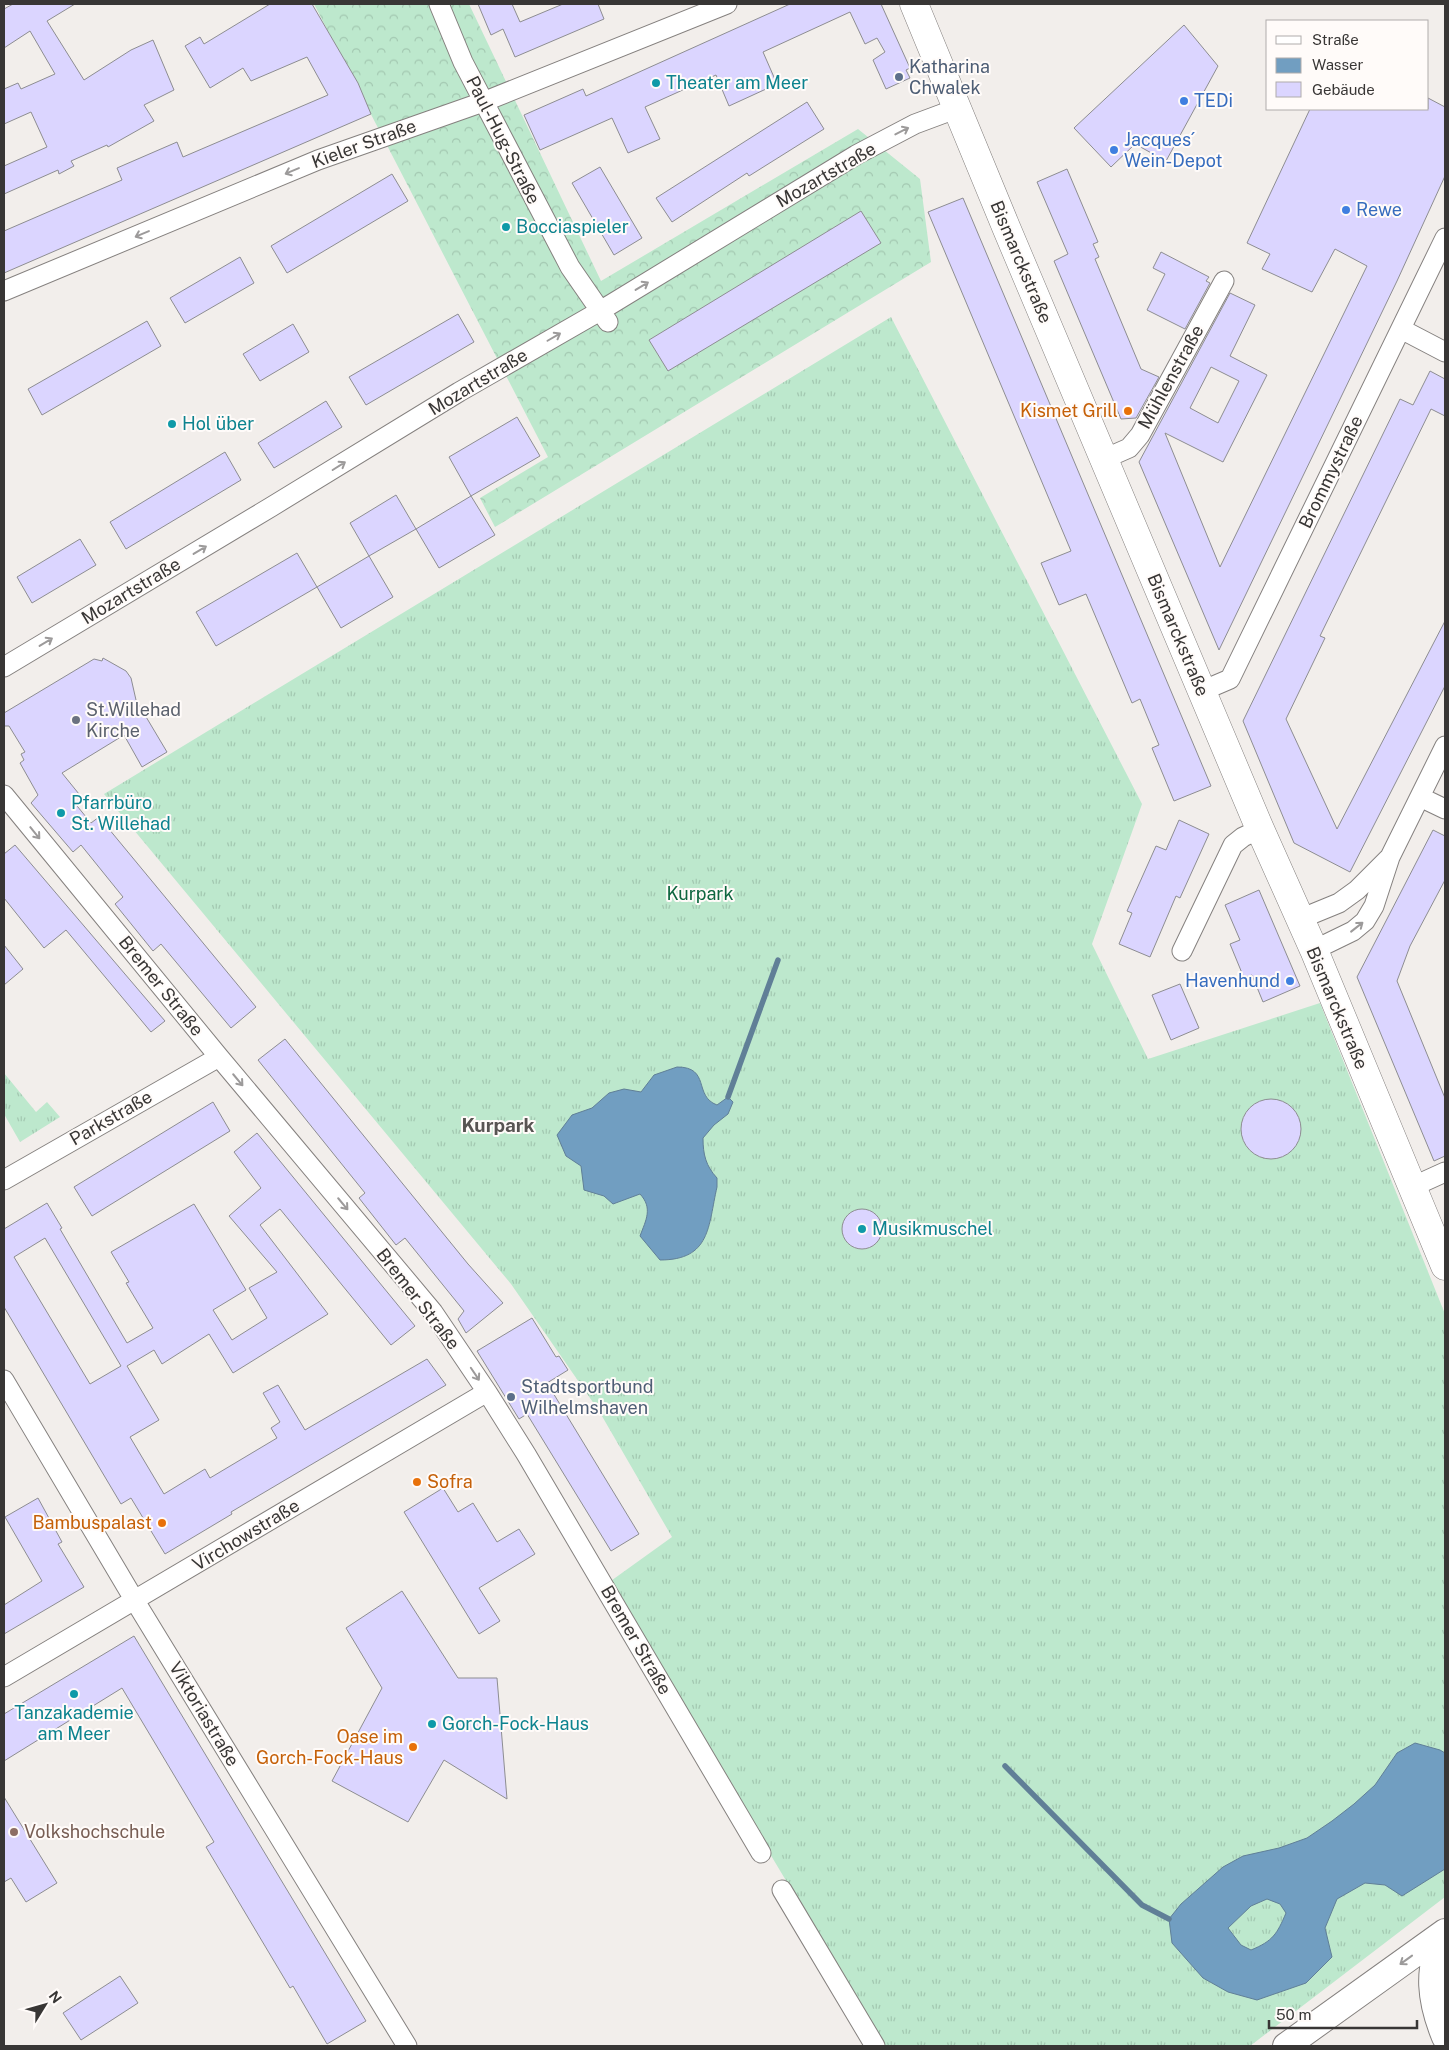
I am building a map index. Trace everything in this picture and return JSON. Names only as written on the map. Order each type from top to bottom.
[{"type":"main road","name":"Bismarckstraße","points":[[914,4],[1202,692],[1314,950],[1445,1266]]},
{"type":"main road","points":[[1442,2025],[1432,1982],[1433,1965],[1445,1933]]},
{"type":"main road","points":[[1286,2046],[1445,1933]]},
{"type":"street","name":"Paul-Hug-Straße","points":[[439,4],[463,62],[570,267],[604,316]]},
{"type":"street","name":"Kieler Straße","points":[[4,291],[318,160],[483,102],[727,4]]},
{"type":"street","name":"Mozartstraße","points":[[4,667],[459,392],[604,316],[856,155],[915,124],[958,108]]},
{"type":"street","name":"Brommystraße","points":[[1202,692],[1230,679],[1445,238]]},
{"type":"street","name":"Mühlenstraße","points":[[1104,459],[1129,448],[1140,435],[1224,281]]},
{"type":"street","points":[[1401,329],[1445,352]]},
{"type":"street","points":[[1314,950],[1353,931],[1365,921],[1374,906],[1390,857],[1445,746]]},
{"type":"street","name":"Bremer Straße","points":[[4,795],[219,1057],[433,1312],[487,1392],[626,1622],[761,1853]]},
{"type":"street","points":[[1420,797],[1445,809]]},
{"type":"street","points":[[1182,951],[1233,846],[1243,837],[1260,829]]},
{"type":"street","points":[[1300,919],[1339,903],[1357,890],[1390,857]]},
{"type":"street","name":"Parkstraße","points":[[4,1180],[219,1057]]},
{"type":"street","points":[[1412,1186],[1445,1172]]},
{"type":"street","name":"Viktoriastraße","points":[[4,1380],[400,2043]]},
{"type":"street","name":"Virchowstraße","points":[[4,1678],[487,1392]]},
{"type":"street","points":[[782,1890],[875,2046]]},
{"type":"green space","points":[[314,4],[469,4],[601,281],[858,129],[920,179],[931,262],[495,527],[480,498],[548,457]]},
{"type":"green space","name":"Kurpark","points":[[891,317],[1142,804],[1092,944],[1148,1059],[1320,1003],[1445,1314],[1445,1897],[1250,2046],[885,2046],[608,1583],[672,1537],[599,1411],[511,1284],[104,794]]},
{"type":"green space","points":[[4,1073],[36,1112],[47,1102],[60,1117],[20,1142],[4,1114]]},
{"type":"water","points":[[677,1067],[687,1068],[694,1072],[710,1101],[717,1105],[728,1097],[733,1102],[728,1114],[714,1125],[703,1138],[706,1160],[717,1178],[711,1215],[704,1238],[698,1247],[689,1254],[660,1260],[640,1236],[646,1219],[647,1209],[644,1199],[640,1194],[613,1204],[604,1196],[584,1190],[581,1166],[566,1156],[557,1135],[572,1115],[592,1108],[609,1093],[624,1089],[641,1092],[654,1075]]},
{"type":"water","points":[[1415,1743],[1445,1753],[1445,1869],[1402,1896],[1385,1885],[1365,1883],[1337,1899],[1325,1928],[1332,1957],[1306,1983],[1257,2000],[1228,1992],[1203,1978],[1172,1943],[1169,1919],[1181,1904],[1223,1867],[1243,1856],[1279,1848],[1307,1838],[1332,1821],[1375,1785],[1397,1753]],"holes":[[[1267,1899],[1280,1904],[1286,1913],[1280,1926],[1269,1940],[1258,1947],[1251,1950],[1241,1945],[1228,1928],[1251,1906]]]},
{"type":"building","points":[[13,4],[75,4],[47,21],[84,80],[131,50],[153,40],[174,90],[144,105],[154,121],[108,147],[107,145],[71,161],[74,166],[59,174],[58,170],[4,194],[4,166],[47,147],[31,112],[4,124],[4,89],[18,83],[21,89],[55,74],[30,31],[4,48],[4,9]]},
{"type":"building","points":[[270,4],[312,4],[358,83],[371,114],[4,273],[4,231],[122,180],[117,168],[177,142],[183,157],[328,95],[307,57],[251,81],[243,68],[210,88],[185,46],[200,37],[204,44]]},
{"type":"building","points":[[478,4],[512,4],[520,22],[563,4],[598,4],[604,19],[515,57],[503,29],[491,35]]},
{"type":"building","points":[[790,4],[881,4],[910,68],[906,70],[910,78],[886,89],[873,60],[885,52],[877,38],[865,44],[850,12],[763,52],[777,84],[729,106],[716,75],[645,107],[660,139],[628,153],[612,118],[540,150],[524,115],[583,89],[586,96]]},
{"type":"building","points":[[1184,25],[1218,66],[1166,161],[1135,144],[1111,167],[1074,128]]},
{"type":"building","points":[[1429,99],[1445,107],[1445,176],[1397,281],[1219,650],[1139,462],[1230,293],[1255,305],[1230,356],[1267,375],[1223,462],[1165,433],[1220,567],[1367,266],[1335,249],[1312,292],[1262,269],[1270,254],[1247,243],[1310,110],[1429,110]],"holes":[[[1211,367],[1239,381],[1218,423],[1190,408]]]},
{"type":"building","points":[[807,102],[824,129],[749,176],[747,173],[672,222],[656,198]]},
{"type":"building","points":[[600,167],[642,238],[614,255],[572,183]]},
{"type":"building","points":[[1067,169],[1098,242],[1093,244],[1099,257],[1095,259],[1141,369],[1159,377],[1136,418],[1121,419],[1054,261],[1068,254],[1037,182]]},
{"type":"building","points":[[392,174],[408,201],[287,273],[271,246]]},
{"type":"building","points":[[963,198],[1211,786],[1174,801],[1152,748],[1159,745],[1140,699],[1132,703],[1086,594],[1059,605],[1041,563],[1071,551],[928,212]]},
{"type":"building","points":[[861,211],[881,243],[668,371],[649,340]]},
{"type":"building","points":[[1161,252],[1209,277],[1206,281],[1210,283],[1185,329],[1147,310],[1165,274],[1153,268]]},
{"type":"building","points":[[240,257],[254,283],[185,323],[170,298]]},
{"type":"building","points":[[458,314],[474,342],[366,405],[349,377]]},
{"type":"building","points":[[147,321],[161,346],[42,415],[28,389]]},
{"type":"building","points":[[293,324],[309,352],[260,381],[243,354]]},
{"type":"building","points":[[1430,371],[1445,379],[1445,416],[1431,409],[1320,636],[1325,638],[1286,719],[1337,829],[1445,621],[1445,686],[1350,872],[1294,843],[1243,721],[1400,399],[1413,405]]},
{"type":"building","points":[[326,401],[342,427],[274,468],[258,443]]},
{"type":"building","points":[[517,417],[540,456],[471,496],[449,457]]},
{"type":"building","points":[[225,452],[241,480],[126,549],[110,522]]},
{"type":"building","points":[[396,495],[416,529],[369,556],[350,523]]},
{"type":"building","points":[[471,496],[495,535],[439,568],[416,529]]},
{"type":"building","points":[[80,539],[96,565],[32,603],[17,577]]},
{"type":"building","points":[[297,553],[317,587],[216,646],[196,612]]},
{"type":"building","points":[[369,556],[393,597],[341,628],[317,587]]},
{"type":"building","points":[[103,658],[126,671],[131,678],[136,700],[167,752],[142,767],[124,735],[62,773],[79,794],[73,801],[91,823],[99,817],[256,1007],[231,1028],[161,944],[153,951],[115,904],[123,897],[81,845],[73,852],[31,803],[38,795],[20,763],[24,760],[21,754],[25,752],[9,726],[4,726],[4,713],[94,659],[102,661]]},
{"type":"building","points":[[1179,820],[1209,834],[1180,898],[1176,896],[1150,957],[1119,944],[1132,913],[1127,911],[1156,846],[1166,850]]},
{"type":"building","points":[[1433,830],[1445,836],[1445,880],[1410,946],[1397,981],[1445,1098],[1445,1156],[1434,1161],[1357,977]]},
{"type":"building","points":[[15,845],[165,1021],[151,1032],[66,930],[44,948],[4,898],[4,854]]},
{"type":"building","points":[[1259,890],[1300,986],[1263,1002],[1252,975],[1244,978],[1230,944],[1240,940],[1225,905]]},
{"type":"building","points":[[4,945],[23,969],[4,985]]},
{"type":"building","points":[[1180,984],[1199,1028],[1171,1040],[1152,995]]},
{"type":"building","points":[[285,1039],[468,1264],[503,1303],[466,1333],[458,1319],[464,1311],[405,1238],[396,1245],[359,1198],[365,1193],[258,1060]]},
{"type":"building","points":[[1271,1099],[1288,1104],[1296,1112],[1301,1129],[1296,1146],[1288,1154],[1271,1159],[1254,1154],[1246,1146],[1241,1129],[1246,1112],[1254,1104]]},
{"type":"building","points":[[213,1102],[230,1131],[92,1216],[74,1187]]},
{"type":"building","points":[[257,1133],[415,1326],[391,1345],[280,1209],[260,1225],[328,1314],[233,1373],[209,1334],[162,1364],[154,1350],[127,1366],[159,1420],[130,1437],[164,1494],[205,1469],[210,1478],[277,1438],[271,1428],[280,1422],[263,1393],[278,1385],[305,1430],[427,1359],[446,1385],[231,1512],[232,1514],[165,1554],[131,1498],[121,1504],[4,1307],[4,1229],[47,1203],[62,1228],[60,1229],[127,1343],[153,1328],[126,1283],[129,1282],[111,1252],[194,1204],[246,1290],[213,1310],[232,1340],[267,1318],[249,1288],[277,1272],[229,1216],[261,1188],[234,1152]],"holes":[[[45,1238],[121,1366],[90,1384],[14,1257]]]},
{"type":"building","name":"Musikmuschel","points":[[866,1209],[873,1212],[879,1218],[882,1229],[881,1237],[873,1246],[866,1249],[858,1249],[851,1246],[843,1237],[842,1225],[845,1218],[854,1210]]},
{"type":"building","points":[[532,1318],[556,1357],[559,1356],[568,1370],[547,1383],[639,1534],[611,1551],[527,1414],[519,1419],[477,1351]]},
{"type":"building","points":[[443,1488],[458,1512],[473,1503],[497,1542],[519,1529],[535,1554],[479,1588],[500,1621],[479,1634],[404,1512]]},
{"type":"building","points":[[38,1498],[62,1542],[58,1544],[84,1587],[4,1634],[4,1605],[42,1581],[5,1517]]},
{"type":"building","name":"Gorch-Fock-Haus","points":[[402,1591],[458,1678],[497,1678],[507,1799],[444,1760],[408,1822],[332,1781],[382,1688],[346,1628]]},
{"type":"building","points":[[134,1636],[366,2021],[327,2044],[293,1986],[290,1988],[206,1847],[214,1842],[122,1688],[4,1761],[4,1714]]},
{"type":"building","name":"Volkshochschule","points":[[4,1797],[57,1883],[26,1902],[11,1878],[4,1882]]},
{"type":"building","points":[[120,1976],[138,2003],[81,2040],[63,2013]]},
{"type":"waterway","points":[[728,1097],[778,960]]},
{"type":"waterway","points":[[1005,1766],[1142,1905],[1169,1919]]},
{"type":"place","name":"Katharina Chwalek","points":[[899,77]]},
{"type":"place","name":"Theater am Meer","points":[[656,83]]},
{"type":"place","name":"TEDi","points":[[1184,101]]},
{"type":"place","name":"Jacques´ Wein-Depot","points":[[1114,150]]},
{"type":"place","name":"Rewe","points":[[1346,210]]},
{"type":"place","name":"Bocciaspieler","points":[[506,227]]},
{"type":"place","name":"Kismet Grill","points":[[1128,411]]},
{"type":"place","name":"Hol über","points":[[172,424]]},
{"type":"place","name":"St.Willehad Kirche","points":[[76,720]]},
{"type":"place","name":"Pfarrbüro St. Willehad","points":[[61,813]]},
{"type":"place","name":"Havenhund","points":[[1290,981]]},
{"type":"place","name":"Musikmuschel","points":[[862,1229]]},
{"type":"place","name":"Stadtsportbund Wilhelmshaven","points":[[511,1397]]},
{"type":"place","name":"Sofra","points":[[417,1482]]},
{"type":"place","name":"Bambuspalast","points":[[162,1523]]},
{"type":"place","name":"Tanzakademie am Meer","points":[[74,1694]]},
{"type":"place","name":"Gorch-Fock-Haus","points":[[432,1724]]},
{"type":"place","name":"Oase im Gorch-Fock-Haus","points":[[413,1747]]},
{"type":"place","name":"Volkshochschule","points":[[14,1832]]},
{"type":"district","name":"Kurpark","points":[[498,1125]]}]
